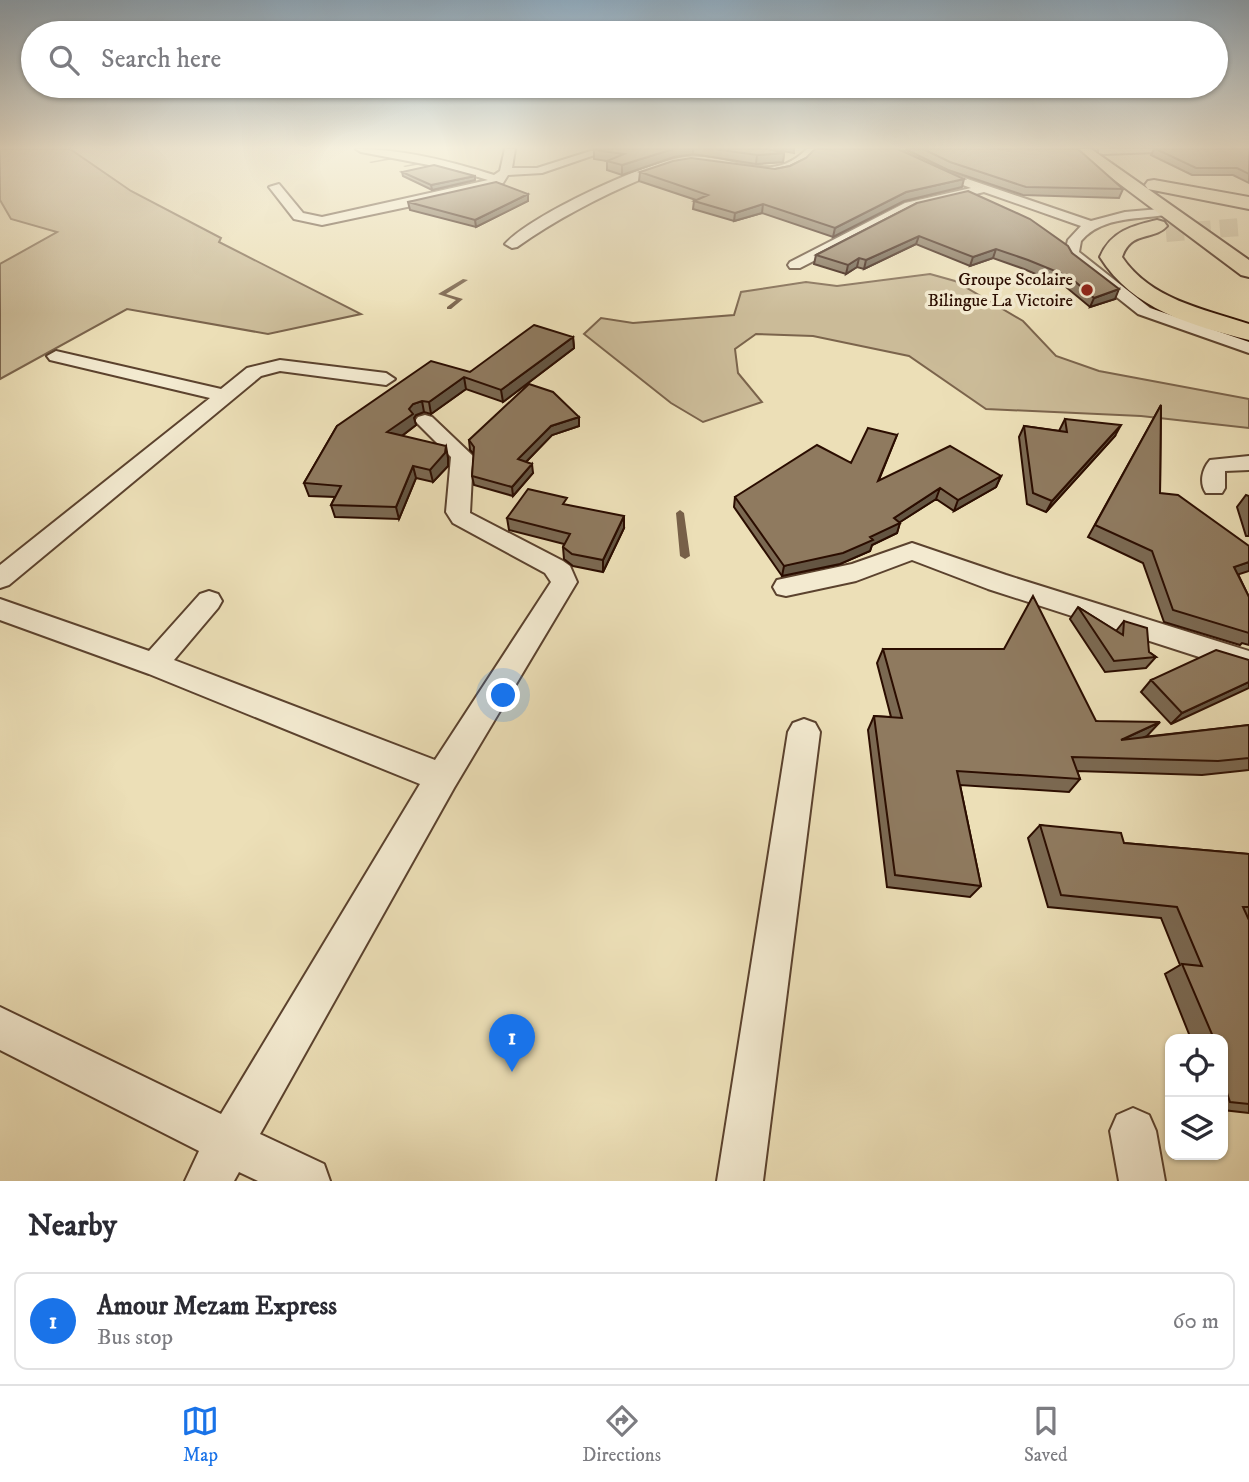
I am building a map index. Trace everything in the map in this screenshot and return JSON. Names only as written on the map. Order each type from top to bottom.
[{"type":"highway","points":[[1142,204],[1163,223],[1249,270]]},
{"type":"highway","points":[[1181,204],[1249,253]]},
{"type":"highway","points":[[1163,223],[1137,249],[1135,262],[1144,276],[1163,289],[1183,296],[1236,304]]},
{"type":"highway","points":[[1163,223],[1135,231],[1114,245],[1111,257],[1117,270],[1136,287],[1163,302],[1249,332]]},
{"type":"street","points":[[289,204],[299,216],[323,221],[406,204]]},
{"type":"street","points":[[512,244],[560,211],[576,204]]},
{"type":"street","points":[[795,265],[875,223],[918,204]]},
{"type":"street","points":[[1028,204],[1091,225]]},
{"type":"street","points":[[1163,223],[1109,219],[1091,225],[1074,240],[1072,252],[1077,260],[1127,300],[1166,321],[1249,348]]},
{"type":"street","points":[[875,223],[894,229]]},
{"type":"street","points":[[56,356],[225,396]]},
{"type":"street","points":[[0,579],[254,372],[280,365],[386,379]]},
{"type":"street","points":[[208,1181],[442,778],[564,582],[561,572],[461,519],[458,512],[462,456],[425,421]]},
{"type":"street","points":[[1214,488],[1214,469],[1218,465],[1249,463]]},
{"type":"street","points":[[786,587],[856,572],[912,551],[997,582],[1249,662]]},
{"type":"street","points":[[159,666],[159,658],[209,601]]},
{"type":"street","points":[[0,609],[159,666],[442,778]]},
{"type":"street","points":[[740,1181],[804,732]]},
{"type":"street","points":[[0,1028],[307,1181]]},
{"type":"street","points":[[1133,1130],[1142,1181]]},
{"type":"shaded area","points":[[2,204],[156,204],[221,238],[219,242],[361,314],[268,334],[127,309],[0,379],[0,264],[57,232],[11,219]]},
{"type":"shaded area","points":[[930,274],[955,281],[1023,321],[1056,356],[1099,371],[1249,399],[1249,428],[1141,416],[986,409],[909,356],[813,336],[756,334],[735,349],[738,373],[762,402],[703,422],[671,403],[584,334],[601,318],[633,323],[734,315],[741,292],[806,282],[837,286]]},
{"type":"building","points":[[416,204],[507,204],[475,220]]},
{"type":"building","points":[[705,204],[763,204],[735,213]]},
{"type":"building","points":[[763,204],[882,204],[835,228]]},
{"type":"building","points":[[915,204],[997,204],[1030,219],[1068,246],[1072,253],[1119,289],[1094,298],[1070,277],[1028,260],[996,249],[973,257],[919,236],[866,260],[859,258],[848,265],[816,255]]},
{"type":"building","points":[[534,325],[573,337],[501,390],[464,377],[429,402],[413,404],[409,409],[413,414],[387,432],[446,446],[445,453],[430,470],[413,466],[396,507],[331,505],[341,486],[304,483],[337,426],[431,361],[470,372]]},
{"type":"building","points":[[529,384],[553,392],[579,417],[551,426],[518,459],[532,464],[512,487],[472,476],[474,447],[469,440]]},
{"type":"building","points":[[1161,405],[1160,493],[1178,495],[1249,546],[1249,562],[1234,567],[1249,597],[1249,633],[1173,610],[1152,551],[1095,525]]},
{"type":"building","points":[[1065,419],[1121,425],[1052,501],[1033,493],[1024,426],[1067,432]]},
{"type":"building","points":[[868,428],[897,435],[878,481],[950,446],[1001,476],[958,500],[940,488],[894,518],[900,523],[870,537],[873,540],[843,553],[784,566],[735,497],[817,445],[851,463]]},
{"type":"building","points":[[528,489],[567,498],[563,504],[624,516],[603,560],[572,554],[563,547],[570,534],[507,518]]},
{"type":"building","points":[[1033,596],[1096,721],[1160,722],[1121,740],[1249,725],[1249,758],[1218,761],[1072,757],[1080,779],[957,771],[981,886],[895,875],[874,716],[902,718],[883,649],[1004,649]]},
{"type":"building","points":[[1078,607],[1123,635],[1124,621],[1147,628],[1149,652],[1156,657],[1114,661]]},
{"type":"building","points":[[1216,650],[1249,660],[1249,682],[1182,713],[1151,680]]},
{"type":"building","points":[[1040,825],[1121,833],[1124,843],[1249,854],[1249,907],[1243,907],[1249,920],[1249,1104],[1230,1102],[1228,1034],[1212,1034],[1182,964],[1202,966],[1177,907],[1061,895]]},
{"type":"waterway","points":[[449,308],[460,299],[441,294],[465,280]]},
{"type":"waterway","points":[[680,513],[685,556]]},
{"type":"tunnel","points":[[1166,233],[1240,227]]},
{"type":"place","name":"Groupe Scolaire Bilingue La Victoire","points":[[1087,290]]},
{"type":"place","name":"Amour Mezam Express","points":[[512,1072]]}]
